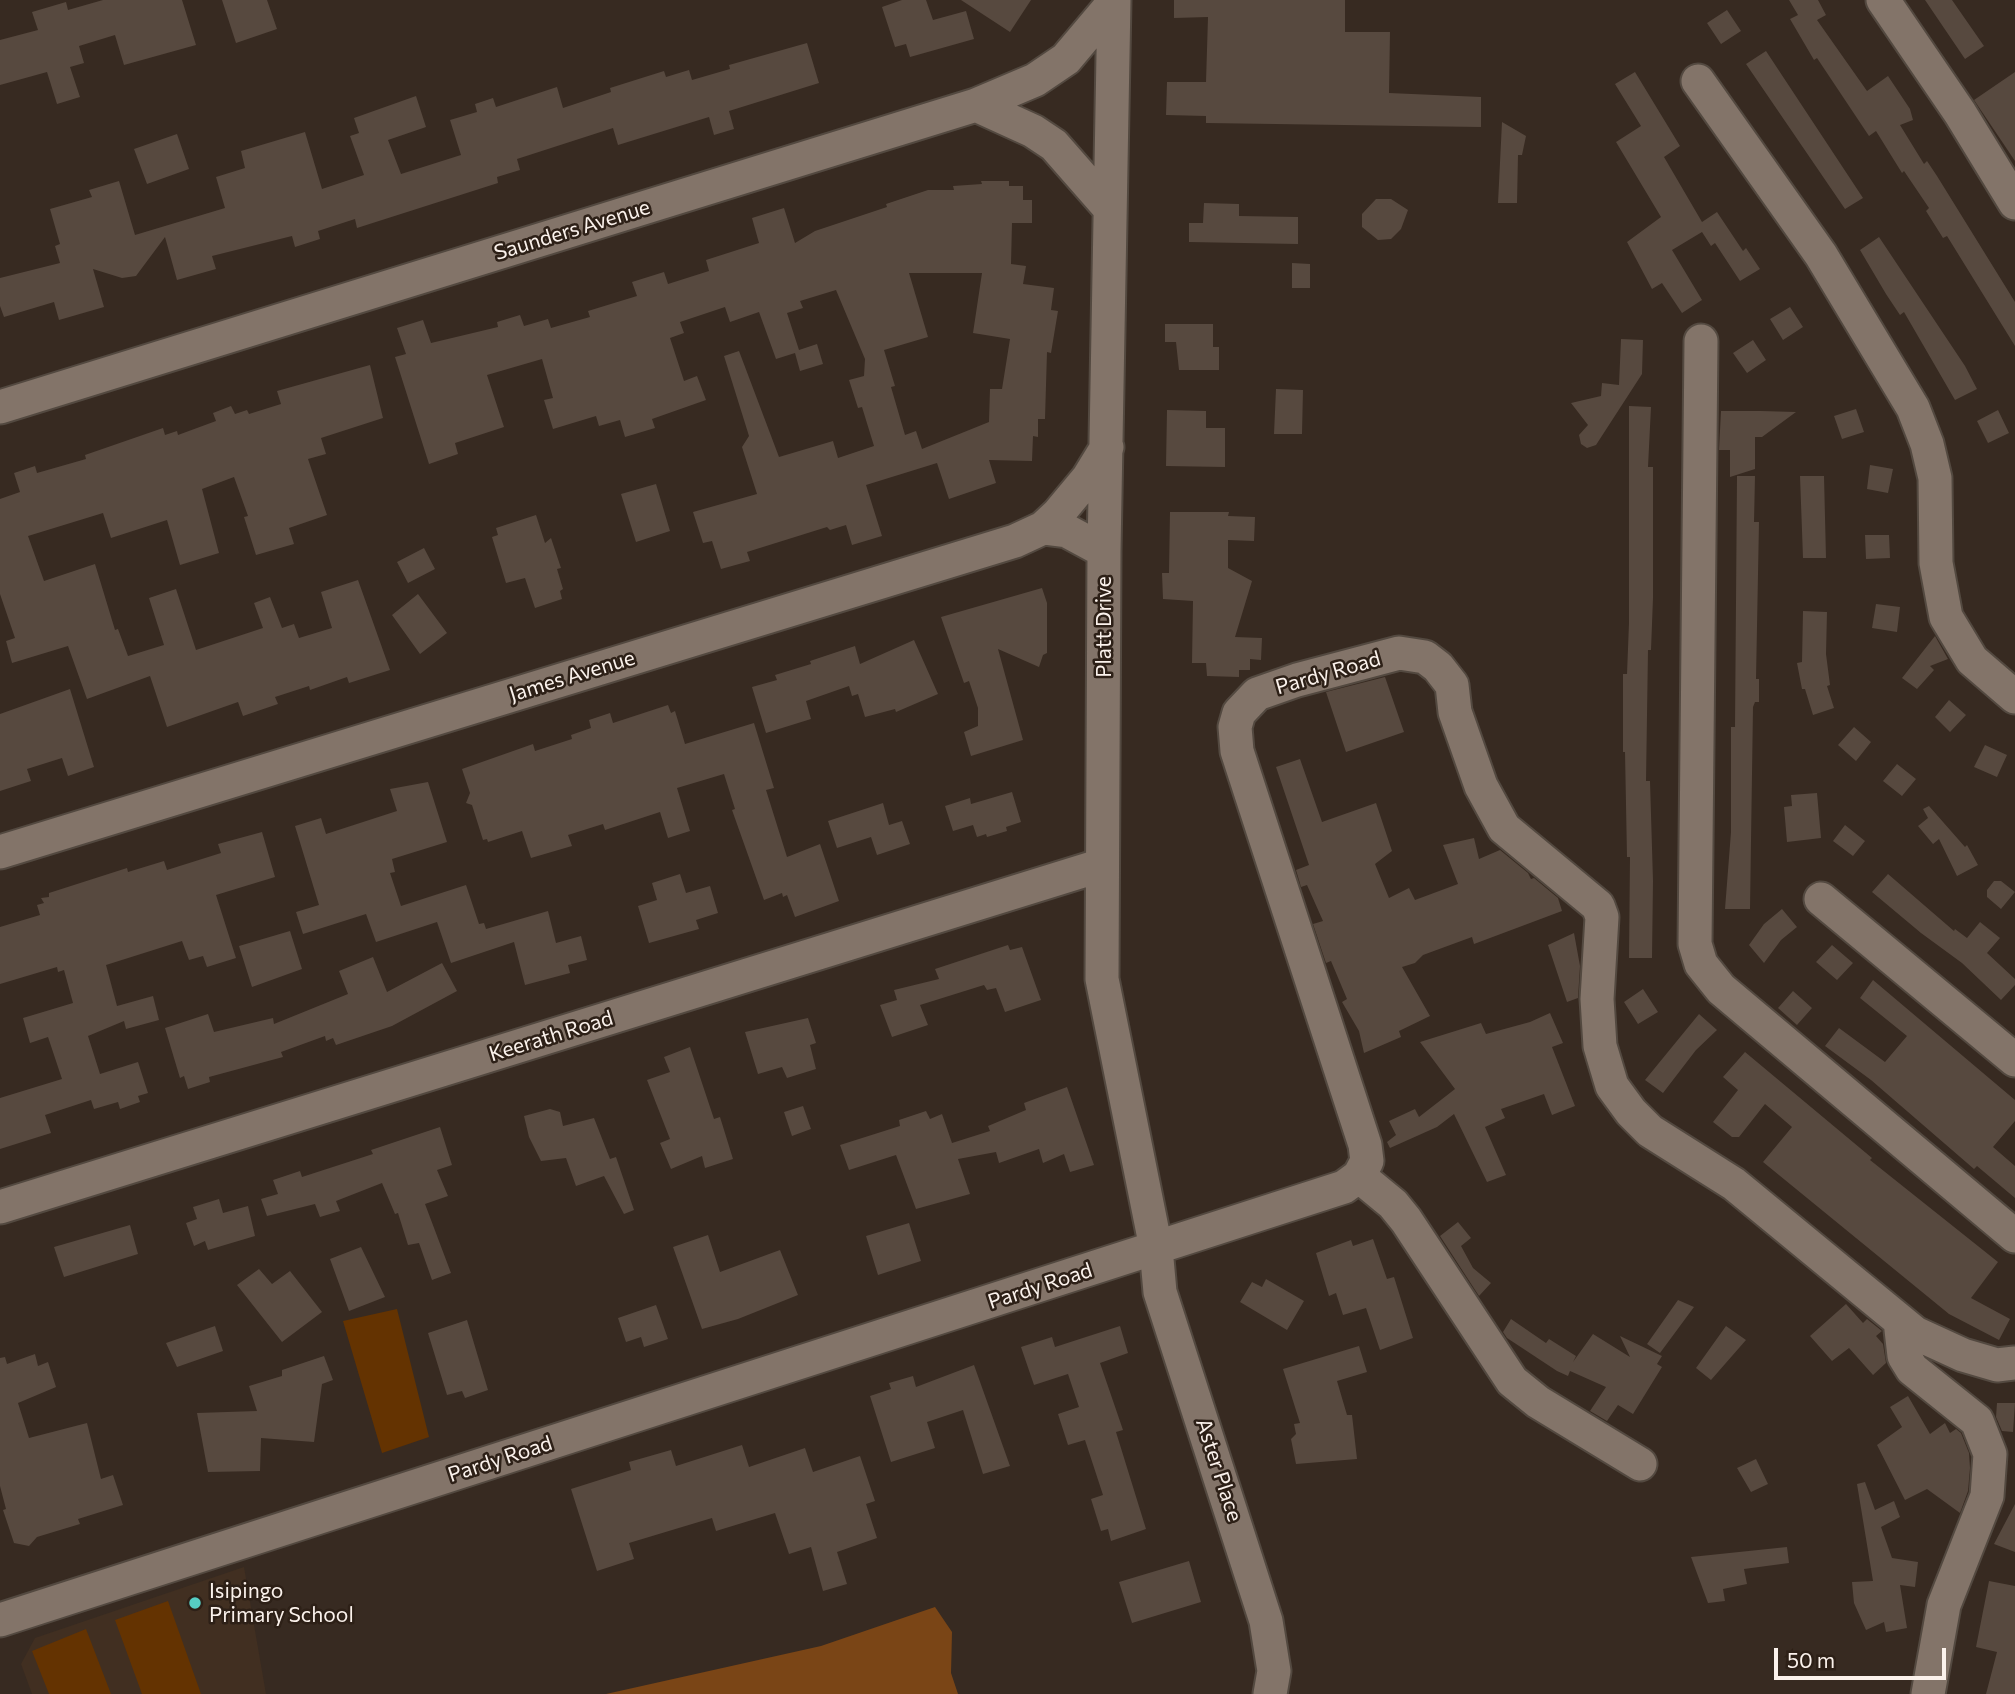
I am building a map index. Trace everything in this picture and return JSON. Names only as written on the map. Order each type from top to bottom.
[{"type":"street","points":[[1883,0],[1960,113],[2015,203]]},
{"type":"street","name":"Saunders Avenue","points":[[0,407],[976,104],[1035,80],[1066,59],[1114,1]]},
{"type":"street","name":"Platt Drive","points":[[1114,1],[1104,551],[1102,979],[1156,1248]]},
{"type":"street","points":[[1698,81],[1821,255],[1913,408],[1927,444],[1934,478],[1936,563],[1946,617],[1972,660],[2015,696]]},
{"type":"street","points":[[976,104],[1033,131],[1054,145],[1111,209]]},
{"type":"street","points":[[1701,341],[1695,944],[1701,964],[1721,989],[2015,1236]]},
{"type":"street","name":"James Avenue","points":[[0,852],[1015,541],[1043,528],[1088,478],[1107,447]]},
{"type":"street","points":[[1043,528],[1067,531],[1104,551]]},
{"type":"street","name":"Pardy Road","points":[[0,1620],[1344,1187],[1359,1176],[1367,1161],[1365,1145],[1237,751],[1235,727],[1239,713],[1257,694],[1297,680],[1399,653],[1425,657],[1438,667],[1452,685],[1455,712],[1481,786],[1504,828],[1598,906],[1602,917],[1597,999],[1600,1046],[1612,1086],[1650,1131],[1734,1184],[1900,1321]]},
{"type":"street","name":"Keerath Road","points":[[0,1207],[1102,864]]},
{"type":"street","points":[[1821,899],[2015,1060]]},
{"type":"street","points":[[1359,1176],[1393,1204],[1406,1220],[1512,1381],[1538,1402],[1640,1464]]},
{"type":"street","name":"Aster Place","points":[[1156,1248],[1160,1292],[1266,1622],[1274,1671],[1270,1694]]},
{"type":"street","points":[[1900,1321],[1915,1333],[1963,1355],[1997,1365],[2015,1363]]},
{"type":"street","points":[[1900,1321],[1904,1356],[1912,1369],[1977,1421],[1990,1454],[1987,1496],[1944,1605],[1928,1694]]},
{"type":"shaded area","points":[[397,1309],[429,1437],[382,1453],[343,1321]]},
{"type":"shaded area","name":"Isipingo Primary School","points":[[244,1567],[266,1694],[32,1694],[21,1664],[35,1638]]},
{"type":"shaded area","points":[[168,1601],[201,1694],[142,1694],[115,1620]]},
{"type":"shaded area","points":[[935,1607],[952,1632],[951,1673],[958,1694],[606,1694],[821,1646]]},
{"type":"shaded area","points":[[86,1629],[111,1694],[49,1694],[32,1651]]},
{"type":"building","points":[[103,0],[182,0],[196,45],[124,65],[115,35],[79,46],[84,63],[70,67],[80,97],[57,104],[47,72],[0,85],[0,40],[38,30],[32,12],[66,2],[68,10]]},
{"type":"building","points":[[222,0],[267,0],[277,29],[236,43]]},
{"type":"building","points":[[902,0],[926,0],[933,20],[966,11],[974,39],[910,57],[906,44],[895,47],[882,7]]},
{"type":"building","points":[[961,0],[1031,0],[1010,32]]},
{"type":"building","points":[[1174,0],[1345,0],[1345,32],[1390,32],[1389,93],[1481,97],[1481,127],[1206,123],[1206,116],[1166,115],[1167,82],[1206,82],[1208,17],[1174,18]]},
{"type":"building","points":[[1789,0],[1818,0],[1826,15],[1817,20],[1867,91],[1888,76],[1910,109],[1913,120],[1900,125],[1924,164],[1927,161],[1937,176],[2015,302],[2015,346],[1947,236],[1943,238],[1926,211],[1929,208],[1904,171],[1902,173],[1876,131],[1869,136],[1817,58],[1814,60],[1790,19],[1798,15]]},
{"type":"building","points":[[1925,0],[1952,0],[1984,46],[1965,59]]},
{"type":"building","points":[[1727,10],[1741,31],[1721,44],[1707,23]]},
{"type":"building","points":[[807,43],[819,83],[729,111],[734,129],[714,135],[709,117],[618,145],[613,128],[517,159],[520,170],[497,177],[498,183],[357,228],[355,219],[318,231],[320,239],[295,247],[292,236],[212,256],[216,269],[177,280],[165,237],[136,276],[122,278],[93,269],[104,307],[59,320],[54,302],[4,317],[0,306],[0,278],[60,263],[55,246],[60,244],[50,209],[92,197],[89,190],[119,181],[135,235],[225,208],[216,177],[245,168],[241,151],[305,132],[322,189],[364,175],[350,136],[359,133],[354,118],[416,96],[426,127],[388,140],[401,174],[461,155],[450,120],[477,112],[475,104],[493,98],[496,107],[557,87],[563,108],[611,92],[610,88],[664,71],[666,77],[689,70],[692,80],[730,69],[729,65]]},
{"type":"building","points":[[1766,51],[1863,198],[1845,209],[1746,64]]},
{"type":"building","points":[[1635,72],[1680,146],[1664,157],[1702,222],[1717,212],[1743,251],[1746,248],[1760,269],[1740,281],[1715,243],[1711,246],[1702,232],[1672,250],[1702,300],[1682,313],[1662,283],[1652,289],[1627,242],[1661,217],[1616,142],[1641,126],[1615,84]]},
{"type":"building","points":[[2015,72],[2015,161],[1974,100]]},
{"type":"building","points":[[1502,122],[1526,136],[1522,155],[1518,155],[1517,203],[1498,203]]},
{"type":"building","points":[[177,134],[189,169],[147,184],[134,149]]},
{"type":"building","points":[[981,181],[1009,181],[1009,186],[1023,186],[1023,200],[1032,200],[1032,223],[1012,223],[1011,264],[1026,266],[1023,284],[1054,288],[1051,310],[1058,311],[1051,353],[1047,352],[1045,419],[1038,419],[1038,437],[1033,436],[1032,461],[989,460],[996,483],[949,499],[937,463],[866,485],[882,536],[852,545],[846,525],[830,530],[827,527],[747,552],[750,561],[721,569],[712,541],[703,543],[693,512],[757,494],[742,447],[749,436],[724,356],[739,351],[779,457],[833,441],[838,458],[874,446],[862,407],[858,408],[849,380],[864,376],[865,359],[836,290],[800,301],[803,308],[787,313],[799,350],[817,344],[823,364],[800,371],[795,353],[776,359],[759,312],[730,322],[725,307],[680,322],[684,333],[670,338],[684,381],[697,376],[706,400],[652,419],[655,428],[625,437],[620,420],[599,426],[596,416],[553,429],[544,400],[553,398],[542,359],[487,375],[504,427],[455,443],[458,454],[429,464],[395,357],[406,354],[397,328],[423,320],[431,343],[498,327],[497,322],[520,315],[524,326],[548,319],[551,328],[590,317],[588,311],[637,296],[632,282],[664,272],[668,284],[709,271],[706,260],[759,243],[752,218],[784,208],[795,243],[815,231],[928,190],[954,190],[953,186],[982,184]],"holes":[[[909,273],[982,273],[973,333],[1010,339],[1002,389],[990,389],[989,422],[922,449],[916,431],[905,435],[884,350],[928,337]]]},
{"type":"building","points":[[1376,199],[1391,199],[1408,210],[1401,229],[1391,239],[1378,240],[1362,227],[1362,214]]},
{"type":"building","points":[[1204,203],[1239,204],[1239,216],[1298,217],[1298,244],[1189,242],[1189,223],[1203,223]]},
{"type":"building","points":[[1879,237],[1965,366],[1977,389],[1955,400],[1904,312],[1900,315],[1886,294],[1860,250]]},
{"type":"building","points":[[1292,263],[1310,264],[1310,288],[1292,288]]},
{"type":"building","points":[[1790,307],[1803,327],[1783,340],[1770,319]]},
{"type":"building","points":[[1165,324],[1213,324],[1213,347],[1219,347],[1219,370],[1179,370],[1176,342],[1165,342]]},
{"type":"building","points":[[1621,339],[1643,340],[1642,374],[1596,445],[1587,448],[1581,444],[1579,435],[1588,425],[1571,403],[1601,396],[1602,383],[1619,385]]},
{"type":"building","points":[[1753,340],[1766,360],[1747,373],[1733,353]]},
{"type":"building","points":[[370,365],[383,418],[321,438],[326,454],[308,459],[327,515],[289,528],[294,544],[256,555],[244,517],[248,516],[234,477],[202,489],[219,553],[180,565],[167,520],[111,538],[103,513],[28,536],[44,581],[95,564],[115,630],[118,629],[128,656],[164,645],[149,598],[176,589],[196,650],[263,628],[254,603],[270,597],[282,628],[294,624],[299,638],[332,628],[321,592],[358,580],[390,670],[349,683],[347,677],[310,690],[309,686],[275,697],[278,704],[243,716],[238,702],[167,727],[150,676],[87,699],[68,646],[12,663],[6,641],[15,638],[0,594],[0,499],[20,492],[14,473],[35,466],[37,473],[86,459],[85,455],[163,428],[165,435],[177,431],[178,435],[216,421],[213,413],[231,406],[235,414],[247,410],[249,414],[281,404],[277,391]]},
{"type":"building","points":[[1276,389],[1303,390],[1302,434],[1274,434]]},
{"type":"building","points":[[1629,406],[1651,407],[1648,467],[1653,467],[1653,598],[1651,650],[1648,650],[1646,781],[1650,781],[1652,958],[1629,958],[1630,857],[1627,857],[1623,674],[1627,674],[1629,623]]},
{"type":"building","points":[[1856,409],[1864,432],[1842,439],[1834,416]]},
{"type":"building","points":[[1167,410],[1206,411],[1206,428],[1225,428],[1225,467],[1166,466]]},
{"type":"building","points":[[1998,410],[2009,433],[1988,443],[1977,421]]},
{"type":"building","points":[[1721,411],[1796,412],[1762,437],[1755,437],[1755,469],[1730,477],[1730,450],[1719,450]]},
{"type":"building","points":[[1870,465],[1893,469],[1888,493],[1867,489]]},
{"type":"building","points":[[1737,476],[1755,476],[1754,522],[1759,522],[1756,679],[1759,679],[1759,702],[1755,702],[1753,707],[1750,909],[1725,909],[1731,832],[1731,727],[1735,727]]},
{"type":"building","points":[[1800,476],[1824,476],[1826,558],[1803,558]]},
{"type":"building","points":[[656,484],[670,531],[636,542],[621,494]]},
{"type":"building","points":[[1170,512],[1229,512],[1228,516],[1255,517],[1254,541],[1228,540],[1228,568],[1252,581],[1235,637],[1262,638],[1261,660],[1250,659],[1250,670],[1239,670],[1239,677],[1207,676],[1206,663],[1192,663],[1193,601],[1163,599],[1162,573],[1169,573]]},
{"type":"building","points":[[536,515],[545,543],[551,538],[561,568],[557,569],[563,589],[560,591],[562,599],[535,608],[525,578],[506,583],[492,537],[498,535],[496,528]]},
{"type":"building","points":[[1865,535],[1889,535],[1890,558],[1866,559]]},
{"type":"building","points":[[424,548],[435,569],[408,583],[397,562]]},
{"type":"building","points":[[1042,588],[1047,603],[1047,653],[1043,655],[1039,667],[998,649],[1023,740],[971,756],[964,732],[978,726],[978,708],[969,681],[964,683],[941,617]]},
{"type":"building","points":[[418,594],[447,633],[420,654],[392,615]]},
{"type":"building","points":[[1876,604],[1900,607],[1897,632],[1872,628]]},
{"type":"building","points":[[1803,611],[1827,612],[1826,654],[1830,685],[1827,686],[1834,708],[1813,715],[1805,689],[1802,689],[1797,663],[1802,662]]},
{"type":"building","points":[[1935,636],[1948,659],[1930,666],[1934,670],[1917,689],[1902,678]]},
{"type":"building","points":[[914,640],[938,694],[896,712],[895,709],[865,717],[858,694],[852,696],[849,686],[806,701],[811,719],[766,733],[752,687],[777,680],[775,675],[855,646],[860,664]]},
{"type":"building","points":[[1385,677],[1404,732],[1346,752],[1326,692]]},
{"type":"building","points":[[70,689],[94,767],[68,776],[62,758],[27,769],[31,781],[0,791],[0,714]]},
{"type":"building","points":[[1949,700],[1966,715],[1950,732],[1935,717]]},
{"type":"building","points":[[668,705],[671,713],[675,711],[685,744],[754,723],[774,788],[766,790],[787,857],[820,844],[839,901],[795,917],[787,895],[783,897],[782,893],[764,900],[732,810],[735,809],[724,774],[677,788],[690,831],[668,838],[660,812],[605,830],[603,824],[568,835],[572,846],[531,858],[522,831],[488,842],[487,839],[483,840],[472,805],[466,803],[470,793],[462,769],[533,744],[535,751],[572,739],[571,735],[591,728],[589,720],[610,713],[613,723]]},
{"type":"building","points":[[1854,727],[1871,742],[1856,761],[1838,745]]},
{"type":"building","points":[[1985,745],[2007,755],[1997,777],[1974,767]]},
{"type":"building","points":[[1300,759],[1322,822],[1376,803],[1392,851],[1375,864],[1389,898],[1409,888],[1415,900],[1458,884],[1443,845],[1474,838],[1479,859],[1500,850],[1528,873],[1531,879],[1534,878],[1558,898],[1562,911],[1474,944],[1472,937],[1423,955],[1415,963],[1402,967],[1430,1016],[1399,1031],[1401,1037],[1364,1053],[1359,1031],[1342,1002],[1347,999],[1331,961],[1326,963],[1313,924],[1323,921],[1307,885],[1301,887],[1296,870],[1309,865],[1276,767]]},
{"type":"building","points":[[1897,764],[1916,779],[1902,796],[1883,781]]},
{"type":"building","points":[[428,782],[447,842],[392,859],[395,872],[390,873],[401,906],[466,885],[479,924],[484,923],[486,929],[548,911],[556,943],[581,936],[587,960],[568,965],[570,973],[525,985],[514,942],[451,963],[437,922],[376,942],[366,914],[303,934],[296,912],[319,905],[295,826],[321,818],[326,834],[397,811],[390,789]]},
{"type":"building","points":[[1012,792],[1021,822],[1006,827],[1007,831],[987,837],[986,834],[977,837],[973,825],[953,831],[945,806],[970,798],[971,804]]},
{"type":"building","points":[[1817,793],[1821,838],[1787,842],[1784,807],[1792,806],[1791,795]]},
{"type":"building","points":[[883,803],[889,825],[902,821],[910,844],[877,855],[871,837],[837,848],[828,821]]},
{"type":"building","points":[[1929,806],[1965,847],[1967,845],[1978,865],[1957,876],[1939,839],[1933,844],[1918,826],[1928,818],[1923,809]]},
{"type":"building","points":[[1845,825],[1865,841],[1853,856],[1833,841]]},
{"type":"building","points":[[262,832],[275,877],[216,895],[236,958],[207,967],[203,956],[189,960],[182,941],[106,965],[117,1006],[153,996],[159,1020],[126,1029],[124,1021],[88,1036],[100,1074],[138,1062],[148,1093],[138,1096],[140,1102],[120,1109],[118,1102],[94,1109],[91,1100],[45,1115],[51,1133],[0,1149],[0,1098],[62,1079],[48,1037],[30,1043],[23,1018],[73,1003],[64,970],[58,972],[57,967],[0,984],[0,927],[40,915],[37,905],[44,903],[41,898],[49,897],[49,893],[127,868],[128,872],[164,861],[167,870],[221,853],[218,844]]},
{"type":"building","points":[[680,874],[686,893],[710,886],[718,913],[696,920],[699,929],[649,943],[638,906],[657,900],[652,883]]},
{"type":"building","points":[[1888,874],[1954,931],[1955,929],[1967,938],[1980,922],[2000,938],[1987,953],[2015,979],[2015,985],[2001,1000],[1962,963],[1872,892]]},
{"type":"building","points":[[1994,881],[2001,881],[2015,892],[2001,909],[1987,897],[1987,890]]},
{"type":"building","points":[[1782,909],[1797,927],[1781,940],[1764,963],[1749,945],[1764,924]]},
{"type":"building","points":[[290,931],[302,969],[252,987],[239,946]]},
{"type":"building","points":[[1574,933],[1580,966],[1578,998],[1567,1002],[1548,945]]},
{"type":"building","points":[[1008,945],[1010,950],[1022,947],[1041,1000],[1005,1012],[996,988],[987,990],[984,985],[920,1005],[928,1025],[892,1037],[880,1005],[897,1000],[894,990],[939,979],[935,969]]},
{"type":"building","points":[[1832,945],[1853,963],[1837,980],[1816,962]]},
{"type":"building","points":[[373,957],[387,992],[442,963],[457,991],[392,1026],[336,1045],[333,1038],[326,1041],[325,1036],[281,1052],[283,1057],[209,1077],[210,1082],[188,1089],[184,1076],[180,1078],[165,1028],[208,1014],[214,1032],[273,1018],[274,1024],[348,994],[339,971]]},
{"type":"building","points":[[1873,980],[2015,1100],[2015,1121],[1993,1147],[2015,1166],[2015,1198],[1977,1166],[1974,1169],[1871,1080],[1825,1046],[1839,1028],[1885,1062],[1907,1036],[1860,998]]},
{"type":"building","points":[[1643,989],[1658,1012],[1638,1024],[1624,1002]]},
{"type":"building","points":[[1793,991],[1812,1008],[1797,1025],[1778,1008]]},
{"type":"building","points":[[1550,1013],[1563,1043],[1552,1047],[1575,1106],[1552,1115],[1544,1094],[1501,1109],[1505,1118],[1485,1127],[1506,1175],[1487,1182],[1454,1114],[1437,1127],[1390,1148],[1387,1142],[1396,1135],[1389,1121],[1415,1109],[1419,1117],[1455,1089],[1420,1042],[1481,1023],[1486,1034],[1530,1022]]},
{"type":"building","points":[[1699,1014],[1717,1030],[1696,1050],[1663,1093],[1645,1080]]},
{"type":"building","points":[[808,1018],[816,1043],[810,1045],[816,1069],[787,1078],[782,1067],[758,1074],[745,1032]]},
{"type":"building","points":[[690,1047],[714,1119],[720,1117],[733,1159],[705,1168],[702,1156],[671,1169],[660,1143],[670,1139],[647,1080],[670,1072],[664,1057]]},
{"type":"building","points":[[1745,1052],[1872,1158],[1870,1160],[1998,1262],[1971,1298],[2010,1319],[1999,1340],[1949,1314],[1763,1162],[1792,1127],[1765,1104],[1739,1137],[1732,1137],[1713,1122],[1738,1090],[1723,1077]]},
{"type":"building","points":[[1067,1087],[1094,1165],[1070,1172],[1064,1154],[1043,1163],[1039,1149],[999,1163],[996,1152],[958,1159],[970,1194],[916,1209],[896,1155],[849,1170],[840,1145],[900,1126],[899,1120],[926,1111],[930,1119],[942,1114],[952,1143],[990,1131],[988,1126],[1026,1110],[1024,1103]]},
{"type":"building","points":[[803,1106],[811,1129],[792,1136],[784,1112]]},
{"type":"building","points":[[550,1109],[560,1112],[563,1126],[594,1118],[610,1159],[616,1157],[634,1210],[624,1214],[604,1176],[576,1186],[566,1158],[541,1161],[529,1137],[524,1116]]},
{"type":"building","points":[[440,1127],[452,1165],[437,1170],[448,1196],[425,1204],[451,1273],[432,1280],[419,1243],[408,1245],[398,1213],[395,1214],[382,1183],[336,1201],[340,1211],[320,1217],[315,1204],[267,1216],[261,1199],[278,1194],[273,1180],[300,1171],[302,1177],[373,1154],[371,1150]]},
{"type":"building","points":[[219,1199],[223,1213],[248,1206],[255,1236],[208,1250],[205,1241],[194,1246],[186,1223],[197,1219],[193,1207]]},
{"type":"building","points":[[1458,1222],[1471,1238],[1461,1246],[1473,1268],[1491,1283],[1479,1296],[1440,1236]]},
{"type":"building","points":[[909,1223],[921,1261],[878,1275],[866,1236]]},
{"type":"building","points":[[130,1225],[138,1254],[64,1277],[54,1247]]},
{"type":"building","points":[[708,1235],[720,1272],[780,1250],[798,1295],[738,1319],[702,1329],[673,1247]]},
{"type":"building","points":[[1373,1239],[1387,1279],[1394,1277],[1413,1338],[1380,1350],[1366,1308],[1343,1315],[1336,1293],[1329,1296],[1316,1253],[1351,1240],[1353,1246]]},
{"type":"building","points":[[361,1247],[385,1297],[349,1311],[330,1259]]},
{"type":"building","points":[[259,1269],[272,1284],[290,1271],[322,1312],[282,1342],[237,1285]]},
{"type":"building","points":[[1266,1279],[1304,1301],[1287,1330],[1240,1302],[1252,1282],[1262,1287]]},
{"type":"building","points":[[1678,1300],[1694,1307],[1660,1353],[1647,1344]]},
{"type":"building","points":[[1846,1304],[1863,1323],[1867,1319],[1882,1331],[1876,1336],[1883,1344],[1886,1363],[1873,1375],[1849,1348],[1832,1361],[1810,1336]]},
{"type":"building","points":[[656,1305],[668,1339],[644,1347],[641,1337],[626,1342],[618,1318]]},
{"type":"building","points":[[1511,1319],[1546,1343],[1549,1339],[1576,1356],[1573,1362],[1593,1334],[1630,1357],[1620,1336],[1662,1356],[1657,1364],[1662,1367],[1633,1414],[1618,1405],[1607,1421],[1590,1411],[1606,1387],[1570,1371],[1568,1376],[1557,1371],[1507,1338],[1503,1332]]},
{"type":"building","points":[[467,1320],[488,1390],[465,1398],[462,1391],[447,1395],[428,1333]]},
{"type":"building","points":[[215,1326],[223,1351],[177,1367],[166,1343]]},
{"type":"building","points":[[1120,1326],[1128,1353],[1100,1363],[1123,1430],[1116,1432],[1146,1529],[1111,1541],[1108,1529],[1101,1531],[1091,1499],[1103,1495],[1085,1440],[1068,1445],[1058,1414],[1079,1407],[1068,1374],[1034,1385],[1021,1347],[1052,1337],[1055,1347]]},
{"type":"building","points":[[1726,1326],[1746,1340],[1711,1380],[1696,1368]]},
{"type":"building","points":[[1359,1346],[1367,1372],[1337,1381],[1347,1415],[1352,1415],[1357,1459],[1296,1464],[1291,1439],[1296,1434],[1294,1424],[1300,1423],[1283,1369]]},
{"type":"building","points":[[35,1354],[38,1366],[48,1362],[56,1387],[18,1403],[29,1438],[87,1423],[101,1479],[113,1475],[123,1505],[78,1519],[80,1524],[37,1537],[29,1546],[14,1543],[3,1510],[6,1509],[0,1486],[0,1358],[5,1357],[7,1364]]},
{"type":"building","points":[[324,1356],[333,1380],[322,1384],[314,1442],[261,1438],[260,1471],[208,1472],[197,1413],[257,1411],[249,1386],[282,1376],[282,1370]]},
{"type":"building","points":[[974,1365],[1010,1466],[983,1474],[963,1410],[927,1422],[935,1448],[891,1462],[870,1396],[891,1389],[889,1383],[913,1376],[916,1387]]},
{"type":"building","points":[[1908,1396],[1930,1434],[1945,1423],[1950,1433],[1956,1429],[1961,1433],[1969,1453],[1970,1468],[1968,1491],[1960,1513],[1927,1489],[1905,1500],[1877,1445],[1902,1427],[1890,1407]]},
{"type":"building","points":[[1997,1403],[2015,1403],[2013,1432],[2002,1431],[1996,1417]]},
{"type":"building","points":[[742,1445],[749,1467],[805,1448],[813,1472],[860,1456],[875,1501],[866,1504],[877,1538],[837,1552],[847,1584],[823,1591],[811,1547],[789,1554],[775,1513],[716,1531],[712,1518],[629,1543],[634,1559],[597,1571],[571,1489],[631,1470],[629,1462],[671,1450],[676,1466]]},
{"type":"building","points":[[1756,1459],[1768,1484],[1751,1492],[1737,1468]]},
{"type":"building","points":[[1865,1482],[1875,1510],[1894,1501],[1900,1517],[1881,1527],[1892,1558],[1918,1562],[1915,1587],[1900,1585],[1907,1628],[1886,1632],[1884,1622],[1866,1630],[1854,1603],[1852,1582],[1873,1581],[1857,1484]]},
{"type":"building","points":[[2015,1504],[2015,1552],[1994,1544]]},
{"type":"building","points":[[1787,1547],[1789,1563],[1744,1569],[1747,1584],[1723,1589],[1725,1601],[1708,1603],[1691,1557]]},
{"type":"building","points":[[1189,1561],[1201,1602],[1132,1623],[1119,1582]]},
{"type":"building","points":[[1989,1581],[2015,1586],[2015,1694],[1986,1694],[1997,1652],[1976,1647]]},
{"type":"place","name":"Isipingo Primary School","points":[[195,1603]]}]
